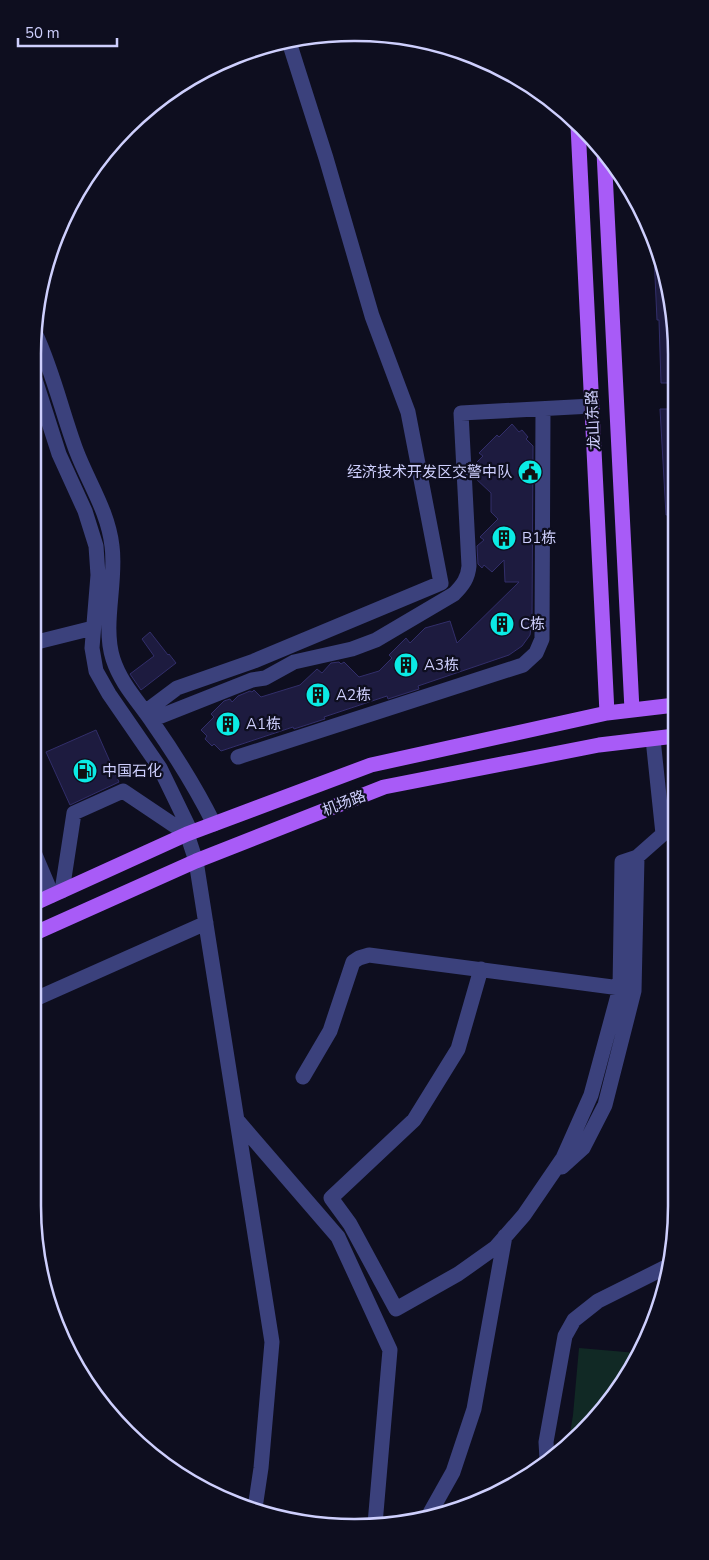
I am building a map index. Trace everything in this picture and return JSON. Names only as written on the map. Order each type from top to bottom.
[{"type":"main road","name":"龙山东路","points":[[578,136],[607,713]]},
{"type":"main road","name":"龙山东路","points":[[605,166],[632,710]]},
{"type":"main road","points":[[605,660],[629,659]]},
{"type":"main road","name":"机场路","points":[[41,900],[189,833],[371,764],[607,713],[668,706]]},
{"type":"main road","name":"机场路","points":[[41,930],[196,861],[384,788],[599,745],[668,737]]},
{"type":"street","points":[[148,716],[177,688],[254,661],[441,583],[408,412],[372,316],[326,158],[291,48]]},
{"type":"street","points":[[41,347],[48,362],[76,450],[111,537],[113,560],[110,641],[112,656],[119,674],[189,776],[214,824]]},
{"type":"street","points":[[41,399],[60,454],[85,511],[98,558],[93,657],[100,680],[160,768],[189,833],[196,861],[272,1342],[257,1503]]},
{"type":"street","points":[[148,716],[252,680],[265,678],[294,662],[352,649],[376,640],[454,594],[463,586],[468,576],[469,566],[461,413],[592,406]]},
{"type":"street","points":[[238,756],[523,665],[536,653],[542,640],[543,409]]},
{"type":"street","points":[[41,641],[94,628]]},
{"type":"street","points":[[653,739],[663,834]]},
{"type":"street","points":[[57,893],[74,813],[123,791],[189,833]]},
{"type":"street","points":[[480,969],[458,1049],[414,1120],[331,1198],[350,1224],[396,1309],[458,1274],[496,1247],[524,1215],[562,1158],[591,1094],[620,988],[622,862],[637,857],[668,830]]},
{"type":"street","points":[[549,1178],[583,1148],[605,1105],[634,991],[637,857]]},
{"type":"street","points":[[41,865],[57,893]]},
{"type":"street","points":[[41,996],[206,923]]},
{"type":"street","points":[[304,1077],[330,1031],[353,962],[369,954],[620,988]]},
{"type":"street","points":[[237,1120],[338,1237],[390,1350],[376,1518]]},
{"type":"street","points":[[432,1509],[453,1472],[474,1409],[506,1236]]},
{"type":"street","points":[[547,1453],[546,1442],[565,1336],[574,1320],[598,1301],[661,1269]]},
{"type":"green space","points":[[579,1348],[631,1352],[615,1380],[603,1396],[570,1432]]},
{"type":"building","points":[[654,265],[665,314],[668,383],[661,383],[659,320],[657,320]]},
{"type":"building","points":[[660,409],[668,409],[668,515],[666,515]]},
{"type":"building","points":[[512,424],[519,432],[522,430],[528,437],[526,439],[533,446],[532,620],[530,635],[522,646],[509,655],[418,686],[419,689],[388,699],[387,696],[324,717],[325,719],[294,729],[293,727],[221,751],[214,744],[212,746],[205,739],[207,736],[201,730],[214,717],[211,714],[224,701],[230,699],[232,702],[238,696],[254,690],[261,697],[300,685],[317,669],[322,673],[331,663],[339,662],[341,664],[344,662],[359,677],[379,671],[392,658],[389,655],[406,638],[410,643],[425,628],[450,621],[457,643],[519,582],[505,582],[504,560],[492,572],[484,565],[482,568],[478,564],[477,546],[484,540],[480,537],[498,519],[491,512],[491,493],[474,477],[477,474],[473,471],[473,466],[483,456],[479,453],[497,435],[499,437]]},
{"type":"building","points":[[150,632],[176,663],[141,690],[130,674],[154,656],[142,639]]},
{"type":"building","name":"中国石化","points":[[96,730],[119,782],[70,805],[46,752]]},
{"type":"place","name":"经济技术开发区交警中队","points":[[530,472]]},
{"type":"place","name":"B1栋","points":[[504,538]]},
{"type":"place","name":"C栋","points":[[502,624]]},
{"type":"place","name":"A3栋","points":[[406,665]]},
{"type":"place","name":"A2栋","points":[[318,695]]},
{"type":"place","name":"A1栋","points":[[228,724]]},
{"type":"place","name":"中国石化","points":[[85,771]]}]
